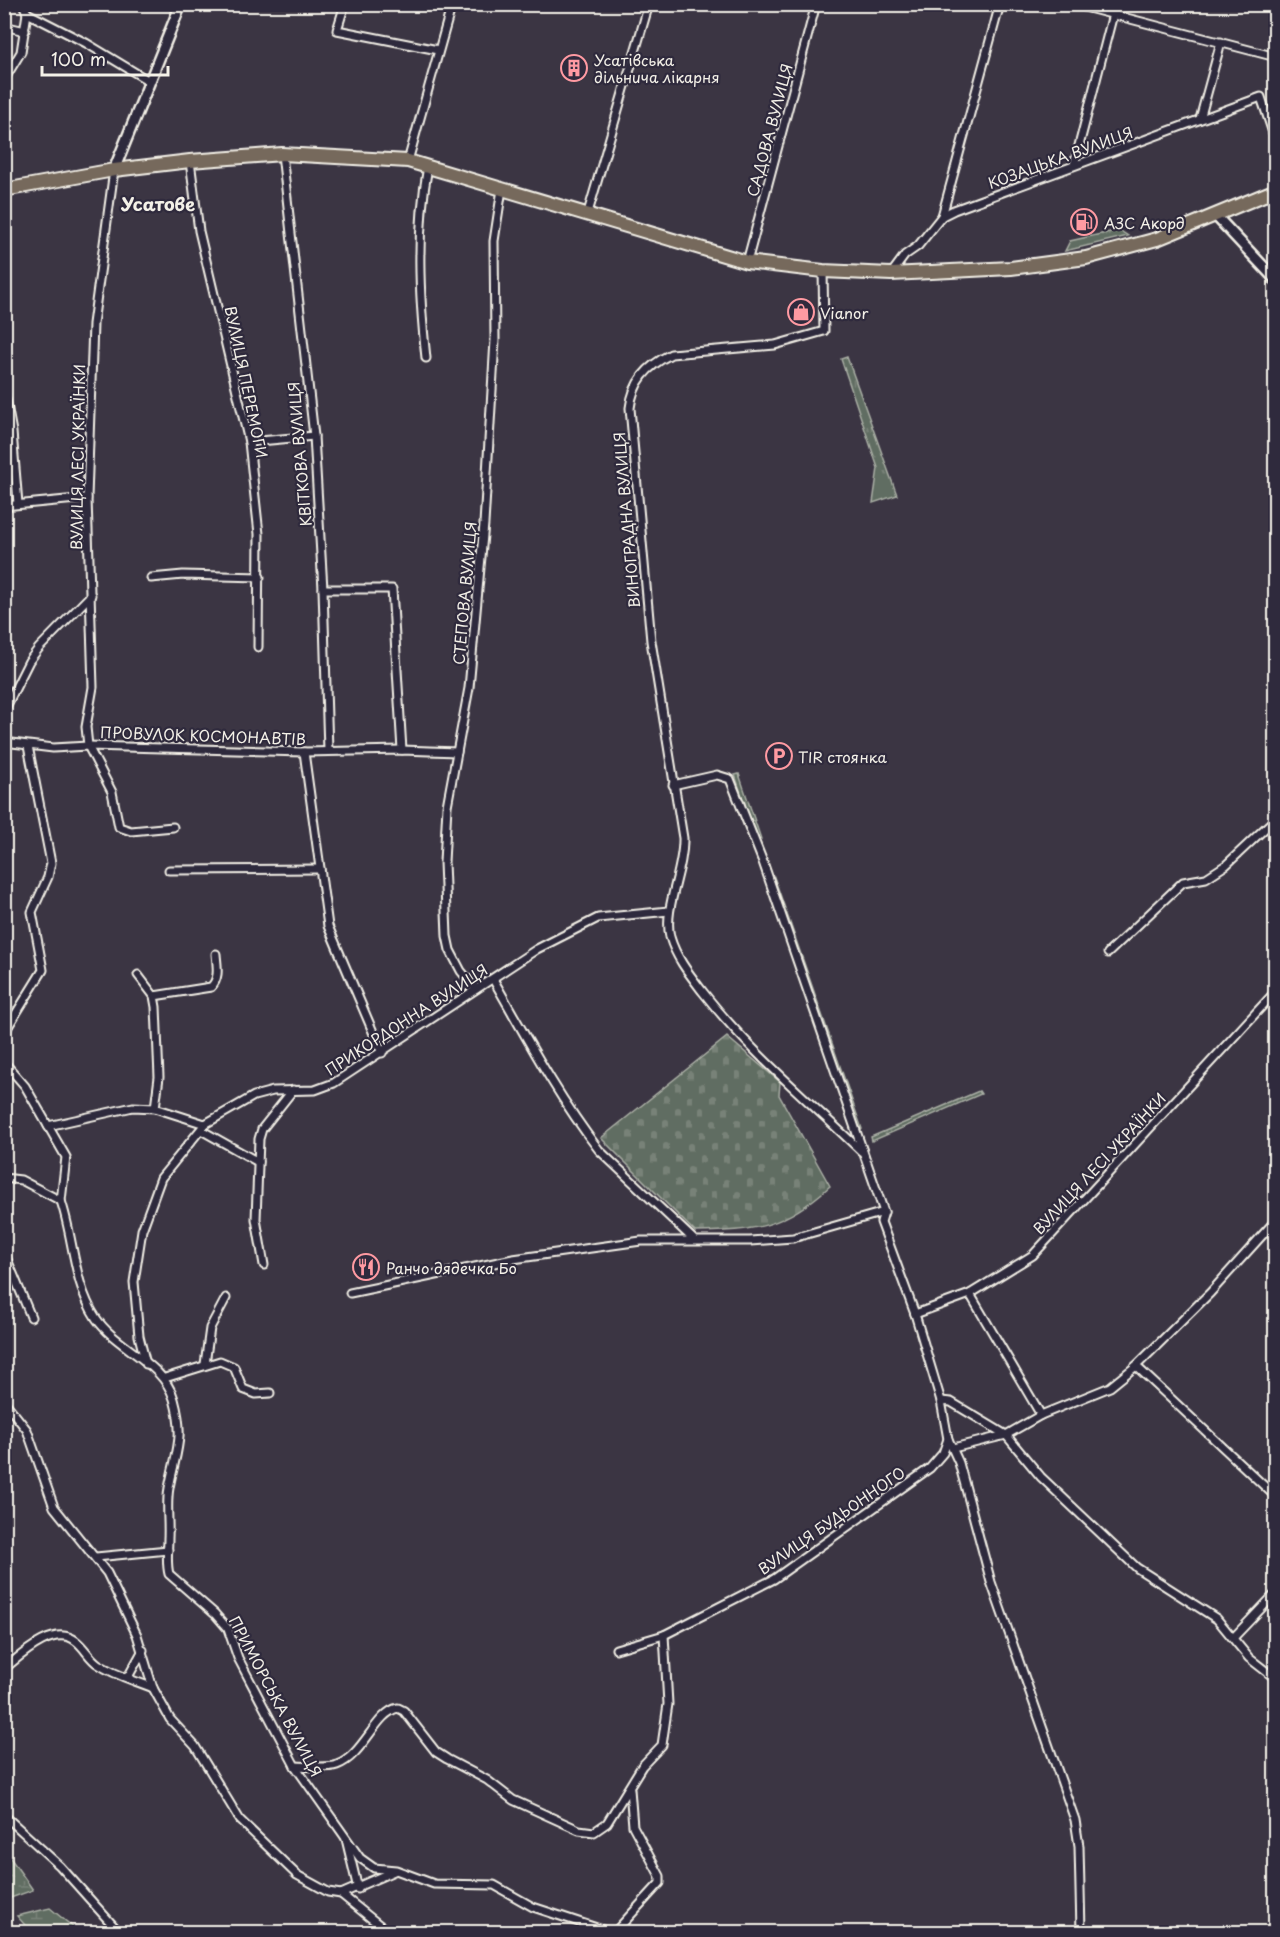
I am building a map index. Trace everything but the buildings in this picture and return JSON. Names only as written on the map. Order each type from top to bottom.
[{"type":"highway","points":[[4,190],[114,170],[282,154],[408,161],[586,216],[747,262],[823,271],[891,274],[1011,268],[1086,258],[1147,242],[1216,216],[1275,190]]},
{"type":"main road","points":[[114,170],[181,4]]},
{"type":"main road","points":[[1216,216],[1275,280]]},
{"type":"street","points":[[4,80],[21,52],[27,13],[23,4]]},
{"type":"street","points":[[345,4],[337,30],[438,50]]},
{"type":"street","points":[[408,161],[452,4]]},
{"type":"street","points":[[586,216],[649,4]]},
{"type":"street","name":"САДОВА ВУЛИЦЯ","points":[[747,262],[816,4]]},
{"type":"street","points":[[891,274],[905,255],[918,246],[942,216],[1000,4]]},
{"type":"street","points":[[1073,4],[1275,57]]},
{"type":"street","points":[[27,13],[86,43],[149,81]]},
{"type":"street","points":[[1074,165],[1113,14]]},
{"type":"street","points":[[4,26],[25,31]]},
{"type":"street","points":[[1200,119],[1221,42]]},
{"type":"street","name":"КОЗАЦЬКА ВУЛИЦЯ","points":[[942,216],[1261,97],[1275,142]]},
{"type":"street","name":"КВІТКОВА ВУЛИЦЯ","points":[[282,154],[314,436],[323,589],[328,752]]},
{"type":"street","name":"ВУЛИЦЯ ПЕРЕМОГИ","points":[[190,161],[199,231],[249,442],[259,534],[258,647]]},
{"type":"street","points":[[426,358],[419,290],[419,240],[428,166]]},
{"type":"street","name":"ВУЛИЦЯ ЛЕСІ УКРАЇНКИ","points":[[88,746],[86,727],[93,687],[87,498],[93,324],[114,170]]},
{"type":"street","name":"СТЕПОВА ВУЛИЦЯ","points":[[476,989],[461,971],[450,950],[447,936],[444,862],[447,806],[469,688],[484,524],[495,340],[494,241],[502,189]]},
{"type":"street","name":"ВИНОГРАДНА ВУЛИЦЯ","points":[[823,271],[824,331],[775,345],[670,354],[646,370],[632,394],[630,426],[651,641],[684,852],[669,911],[670,936],[686,970],[727,1023],[755,1053],[863,1153]]},
{"type":"street","points":[[4,389],[12,432],[18,504]]},
{"type":"street","points":[[249,442],[314,436]]},
{"type":"street","points":[[4,506],[87,498]]},
{"type":"street","points":[[151,578],[260,578]]},
{"type":"street","points":[[323,589],[392,589],[402,750]]},
{"type":"street","points":[[4,711],[29,661],[91,595]]},
{"type":"street","name":"ПРОВУЛОК КОСМОНАВТІВ","points":[[4,742],[53,748],[88,746],[304,752],[402,750],[457,752]]},
{"type":"street","points":[[4,1033],[43,970],[32,912],[48,877],[51,863],[28,746]]},
{"type":"street","points":[[88,746],[112,792],[119,826],[131,831],[173,827]]},
{"type":"street","points":[[304,752],[331,936],[382,1053]]},
{"type":"street","points":[[673,785],[717,775],[730,779],[733,784],[884,1212],[881,1222],[915,1314],[941,1401],[948,1439],[954,1448],[991,1582],[1075,1820],[1079,1846],[1081,1932]]},
{"type":"street","points":[[1108,953],[1184,882],[1206,878],[1226,865],[1275,818]]},
{"type":"street","points":[[169,870],[320,869]]},
{"type":"street","name":"ПРИКОРДОННА ВУЛИЦЯ","points":[[203,1127],[254,1096],[324,1087],[382,1053],[537,949],[598,918],[669,911]]},
{"type":"street","points":[[154,996],[211,987],[216,982],[216,954]]},
{"type":"street","points":[[138,975],[154,996],[159,1077],[154,1108]]},
{"type":"street","points":[[493,980],[552,1080],[599,1150],[693,1239]]},
{"type":"street","name":"ВУЛИЦЯ ЛЕСІ УКРАЇНКИ","points":[[915,1314],[970,1294],[1033,1255],[1275,991]]},
{"type":"street","points":[[4,1062],[25,1086],[67,1162],[61,1201],[68,1223],[77,1271],[89,1306],[108,1331],[165,1378],[176,1409],[180,1436],[179,1453],[169,1489],[168,1550],[96,1557]]},
{"type":"street","points":[[264,1265],[256,1219],[262,1129],[293,1090]]},
{"type":"street","points":[[48,1126],[112,1110],[133,1107],[154,1108],[203,1127],[258,1162]]},
{"type":"street","points":[[146,1364],[139,1336],[134,1282],[142,1230],[161,1178],[203,1127]]},
{"type":"street","points":[[4,1178],[21,1180],[61,1201]]},
{"type":"street","points":[[350,1293],[513,1259],[641,1241],[693,1239],[750,1241],[793,1238],[884,1212]]},
{"type":"street","points":[[954,1448],[1006,1435],[1041,1415],[1110,1387],[1136,1366],[1210,1293],[1275,1220]]},
{"type":"street","points":[[4,1252],[31,1317]]},
{"type":"street","points":[[970,1294],[1041,1415]]},
{"type":"street","points":[[205,1364],[210,1328],[226,1298]]},
{"type":"street","points":[[165,1378],[205,1364],[228,1362],[234,1367],[243,1389],[256,1394],[270,1393]]},
{"type":"street","points":[[1136,1366],[1275,1497]]},
{"type":"street","points":[[4,1401],[27,1430],[54,1507],[96,1557],[106,1573],[143,1650],[153,1688],[170,1719],[195,1746],[240,1820],[297,1875],[313,1886],[341,1894],[388,1932]]},
{"type":"street","points":[[941,1401],[951,1402],[1006,1435],[1041,1477],[1137,1568],[1217,1619],[1249,1658],[1275,1679]]},
{"type":"street","name":"ВУЛИЦЯ БУДЬОННОГО","points":[[616,1649],[664,1635],[774,1579],[930,1468],[943,1453],[948,1439]]},
{"type":"street","name":"ПРИМОРСЬКА ВУЛИЦЯ","points":[[168,1550],[169,1574],[215,1614],[228,1629],[238,1658],[295,1766],[360,1858],[374,1868],[396,1870],[434,1884],[494,1885],[533,1907],[609,1932]]},
{"type":"street","points":[[1234,1637],[1275,1593]]},
{"type":"street","points":[[295,1766],[331,1767],[348,1760],[388,1713],[398,1708],[404,1711],[436,1752],[447,1759],[487,1780],[513,1800],[579,1830],[594,1832],[601,1829],[630,1788],[642,1766],[662,1745],[667,1725],[668,1704],[664,1635]]},
{"type":"street","points":[[4,1669],[37,1641],[70,1638],[77,1641],[96,1663],[118,1677],[128,1677],[153,1688]]},
{"type":"street","points":[[128,1677],[143,1650]]},
{"type":"street","points":[[615,1932],[660,1883],[660,1876],[633,1826],[630,1788]]},
{"type":"street","points":[[4,1815],[60,1866],[119,1932]]},
{"type":"street","points":[[344,1834],[358,1888]]},
{"type":"street","points":[[341,1894],[396,1870]]},
{"type":"green space","points":[[1119,230],[1128,236],[1065,251],[1070,241]]},
{"type":"green space","points":[[847,357],[897,495],[873,503],[878,468],[841,359]]},
{"type":"green space","points":[[739,774],[761,839],[757,841],[735,775]]},
{"type":"green space","points":[[774,877],[862,1129],[859,1130],[772,880]]},
{"type":"green space","points":[[727,1037],[780,1082],[779,1095],[830,1186],[798,1211],[783,1219],[752,1228],[695,1232],[601,1138]]},
{"type":"green space","points":[[979,1091],[981,1094],[872,1141],[871,1137]]},
{"type":"green space","points":[[4,1849],[33,1890],[5,1900],[4,1900]]},
{"type":"green space","points":[[50,1908],[79,1932],[31,1932],[17,1916]]},
{"type":"place","name":"Усатівська дільнича лікарня","points":[[574,68]]},
{"type":"place","name":"АЗС Акорд","points":[[1084,222]]},
{"type":"place","name":"Vianor","points":[[801,312]]},
{"type":"place","name":"TIR стоянка","points":[[779,756]]},
{"type":"place","name":"Ранчо дядечка Бо","points":[[366,1267]]},
{"type":"district","name":"Усатове","points":[[158,203]]}]
